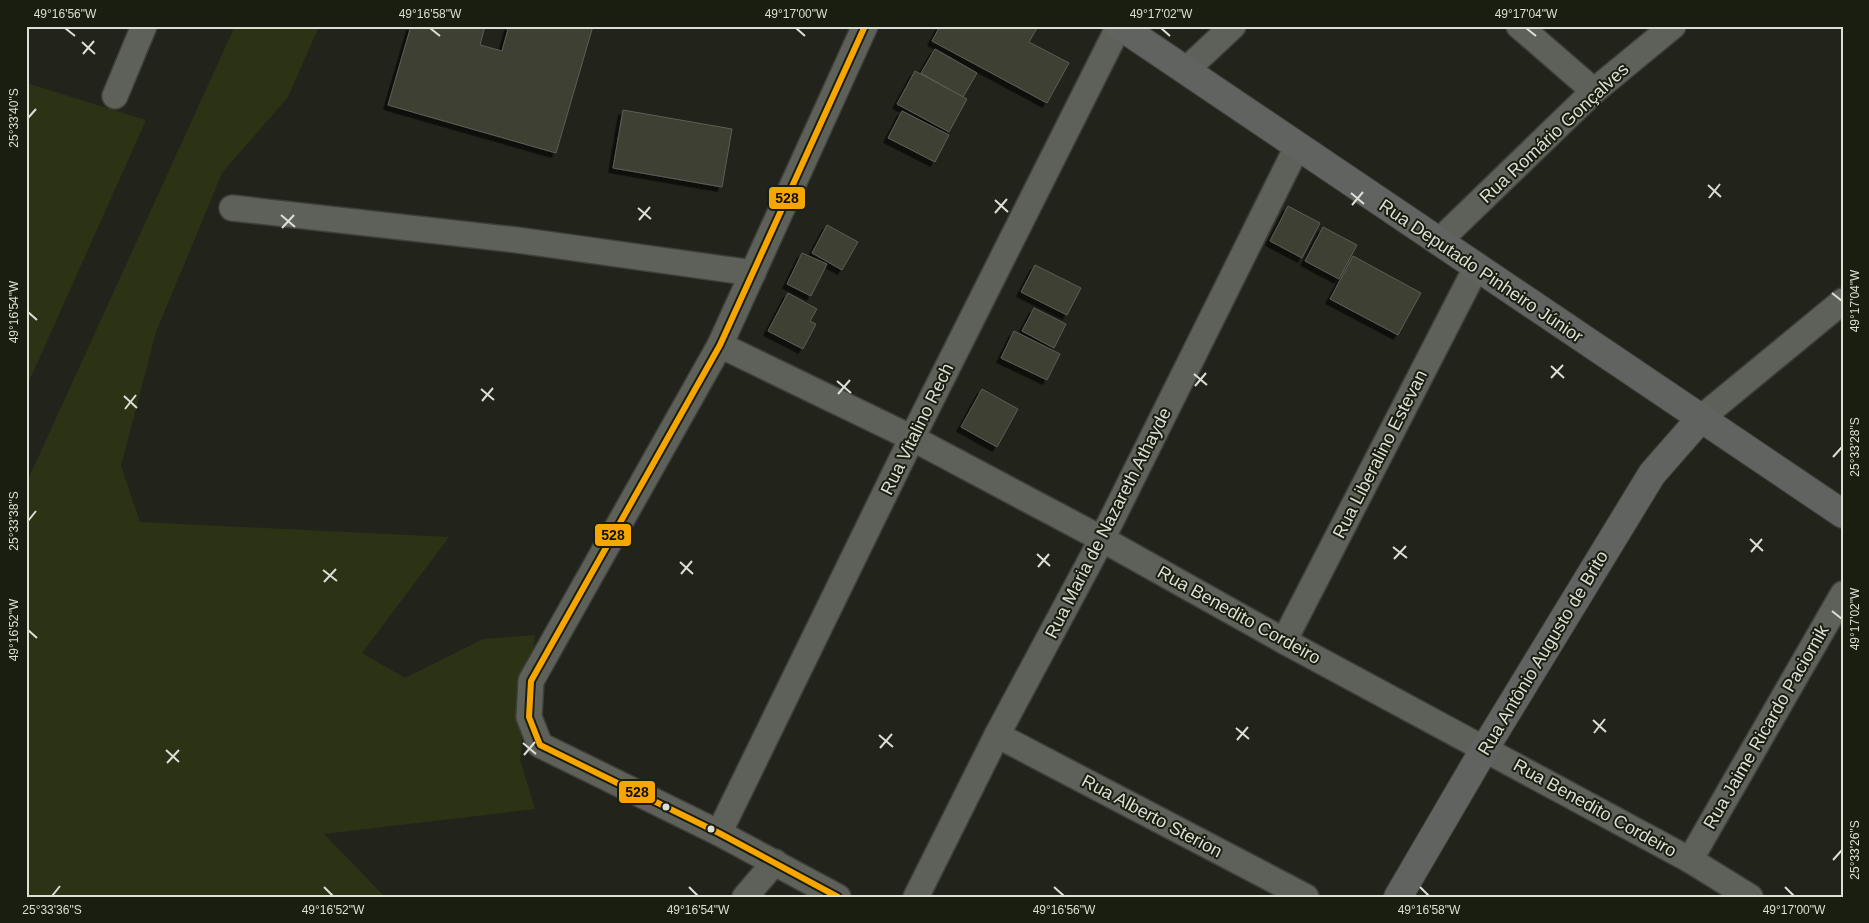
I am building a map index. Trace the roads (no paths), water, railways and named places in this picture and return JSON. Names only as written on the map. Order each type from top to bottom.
[{"type":"street","points":[[114,96],[144,26]]},
{"type":"street","points":[[838,897],[719,833],[540,745],[529,717],[531,681],[720,346],[866,26]]},
{"type":"street","name":"Rua Deputado Pinheiro Júnior","points":[[1119,26],[1843,514]]},
{"type":"street","name":"Rua Vitalino Rech","points":[[719,833],[912,438],[1119,26]]},
{"type":"street","points":[[1186,70],[1233,26]]},
{"type":"street","points":[[1519,26],[1594,91]]},
{"type":"street","name":"Rua Romário Gonçalves","points":[[1438,242],[1594,91],[1672,26]]},
{"type":"street","name":"Rua Maria de Nazareth Athayde","points":[[916,897],[998,735],[1102,539],[1297,147]]},
{"type":"street","points":[[232,208],[516,240],[753,273]]},
{"type":"street","name":"Rua Liberalino Estevan","points":[[1284,641],[1476,268]]},
{"type":"street","points":[[1700,418],[1843,301]]},
{"type":"street","name":"Rua Benedito Cordeiro","points":[[720,346],[912,438],[1102,539],[1284,641],[1690,860],[1750,897]]},
{"type":"street","name":"Rua Antônio Augusto de Brito","points":[[1398,897],[1485,748],[1652,474],[1700,418]]},
{"type":"street","name":"Rua Jaime Ricardo Paciornik","points":[[1690,860],[1843,594]]},
{"type":"street","name":"Rua Alberto Sterion","points":[[998,735],[1306,897]]},
{"type":"street","points":[[745,897],[775,862]]}]
